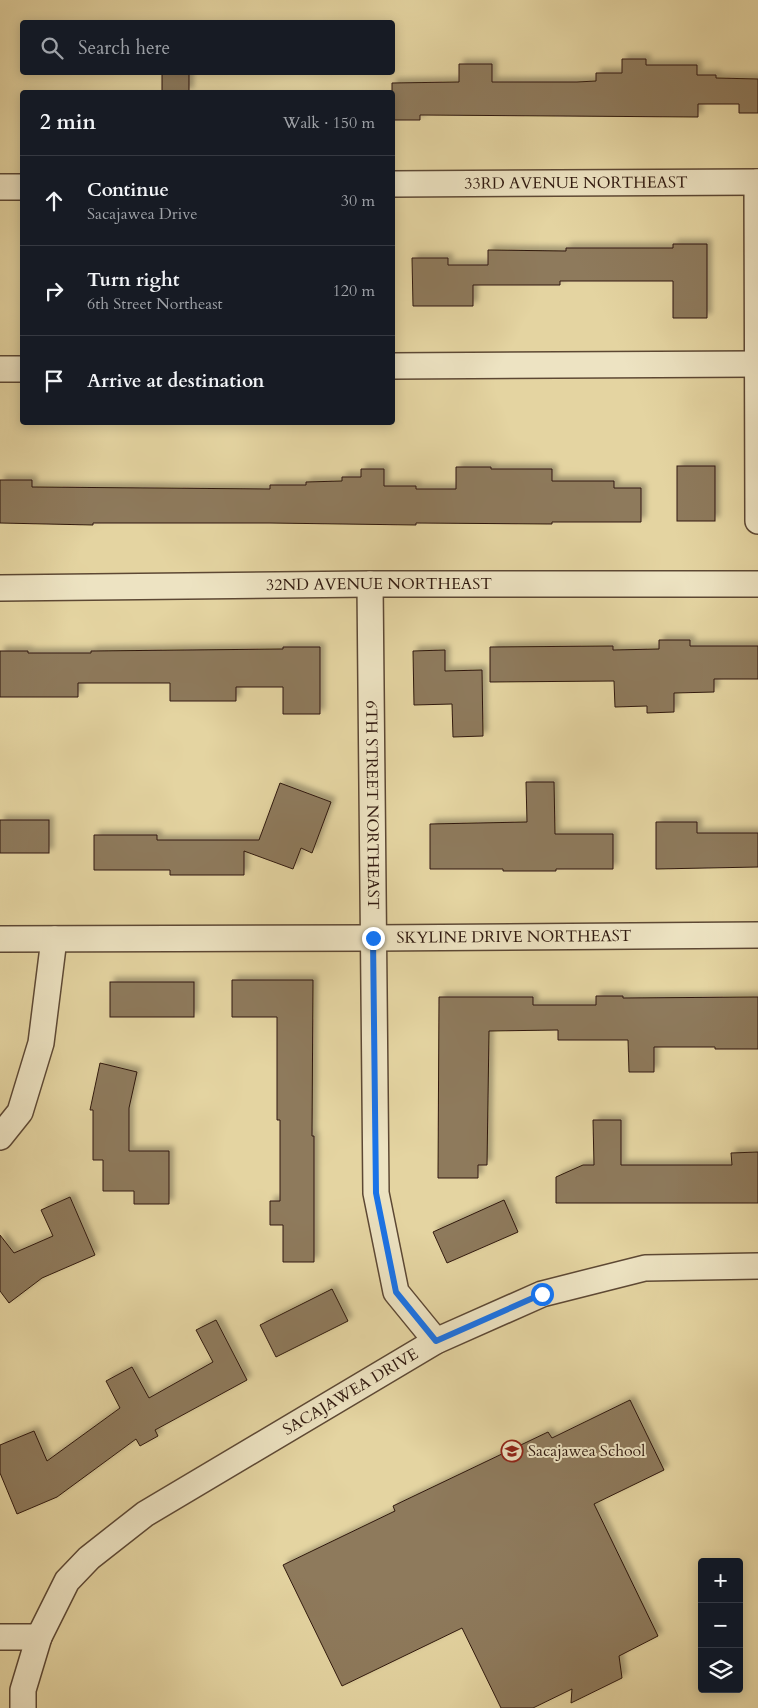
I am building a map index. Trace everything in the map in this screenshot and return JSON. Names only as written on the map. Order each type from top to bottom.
[{"type":"street","name":"33RD AVENUE NORTHEAST","points":[[395,184],[758,182]]},
{"type":"street","points":[[758,182],[758,521]]},
{"type":"street","points":[[0,187],[20,187]]},
{"type":"street","points":[[395,366],[758,364]]},
{"type":"street","points":[[0,369],[20,369]]},
{"type":"street","name":"32ND AVENUE NORTHEAST","points":[[0,588],[370,584],[758,584]]},
{"type":"street","name":"6TH STREET NORTHEAST","points":[[370,584],[376,1193],[396,1292],[436,1341]]},
{"type":"street","name":"SKYLINE DRIVE NORTHEAST","points":[[0,939],[758,935]]},
{"type":"street","points":[[0,1137],[20,1112],[42,1043],[54,939]]},
{"type":"street","name":"SACAJAWEA DRIVE","points":[[38,1637],[68,1581],[89,1558],[145,1514],[436,1341],[542,1294],[644,1268],[758,1266]]},
{"type":"street","points":[[0,1637],[38,1637],[23,1690],[23,1708]]},
{"type":"building","points":[[622,59],[646,59],[646,65],[697,65],[697,75],[716,75],[716,78],[758,79],[758,113],[739,113],[739,104],[698,104],[698,117],[420,115],[420,120],[395,120],[395,90],[392,90],[392,83],[459,82],[459,64],[492,64],[492,82],[596,81],[596,73],[622,73]]},
{"type":"building","points":[[162,75],[189,75],[189,90],[162,90]]},
{"type":"building","points":[[673,244],[707,244],[707,318],[673,318],[673,281],[560,281],[560,285],[473,285],[473,306],[413,306],[412,258],[448,258],[448,265],[488,265],[488,250],[566,251],[566,248],[673,248]]},
{"type":"building","points":[[677,466],[715,466],[715,521],[677,521]]},
{"type":"building","points":[[456,467],[552,469],[552,481],[614,481],[614,488],[641,488],[641,522],[552,522],[552,524],[416,523],[416,525],[93,523],[93,525],[0,523],[0,480],[32,480],[32,487],[270,489],[270,485],[306,485],[306,482],[342,481],[342,477],[361,477],[361,469],[384,469],[384,486],[416,486],[416,489],[456,489]]},
{"type":"building","points":[[659,640],[690,640],[690,646],[758,646],[758,679],[714,679],[714,692],[674,693],[674,712],[647,713],[647,706],[615,707],[614,681],[490,682],[490,647],[613,646],[613,650],[659,649]]},
{"type":"building","points":[[283,647],[320,647],[320,714],[283,714],[283,687],[236,687],[236,701],[170,701],[170,683],[78,683],[78,697],[0,697],[0,651],[91,653],[91,651],[283,649]]},
{"type":"building","points":[[445,650],[445,671],[482,670],[483,736],[453,737],[452,704],[414,705],[413,651]]},
{"type":"building","points":[[526,782],[554,782],[555,834],[613,834],[613,869],[503,871],[503,869],[430,869],[430,824],[527,822]]},
{"type":"building","points":[[280,783],[331,802],[312,853],[301,848],[293,869],[244,851],[244,875],[170,875],[170,870],[94,870],[94,835],[157,835],[157,840],[259,840]]},
{"type":"building","points":[[0,820],[49,820],[49,853],[0,853]]},
{"type":"building","points":[[656,822],[697,822],[697,833],[758,833],[758,867],[656,869]]},
{"type":"building","points":[[232,980],[313,980],[312,1136],[314,1136],[314,1262],[283,1262],[283,1225],[270,1225],[270,1201],[280,1201],[280,1120],[277,1120],[277,1017],[232,1017]]},
{"type":"building","points":[[110,982],[194,982],[194,1017],[110,1017]]},
{"type":"building","points":[[596,996],[623,996],[623,998],[758,997],[758,1049],[654,1047],[654,1072],[629,1072],[628,1040],[558,1040],[558,1030],[489,1031],[487,1165],[478,1165],[478,1178],[438,1178],[439,997],[533,997],[533,1005],[596,1005]]},
{"type":"building","points":[[100,1063],[137,1072],[129,1108],[129,1151],[169,1151],[169,1204],[134,1204],[134,1191],[103,1191],[103,1160],[93,1160],[93,1110],[90,1110]]},
{"type":"building","points":[[593,1120],[621,1120],[621,1165],[732,1165],[731,1153],[758,1152],[758,1203],[556,1203],[556,1177],[583,1165],[594,1165]]},
{"type":"building","points":[[70,1197],[95,1255],[42,1278],[9,1303],[0,1291],[0,1235],[14,1253],[53,1236],[41,1210]]},
{"type":"building","points":[[504,1200],[518,1232],[447,1263],[433,1232]]},
{"type":"building","points":[[332,1289],[348,1321],[276,1357],[260,1325]]},
{"type":"building","points":[[216,1320],[247,1380],[155,1430],[158,1436],[140,1446],[136,1439],[57,1497],[17,1514],[0,1473],[0,1445],[34,1431],[47,1461],[120,1408],[106,1381],[132,1367],[149,1398],[213,1362],[196,1330]]},
{"type":"building","points":[[630,1400],[664,1470],[594,1504],[658,1636],[619,1656],[622,1678],[571,1703],[572,1689],[533,1708],[501,1708],[462,1628],[342,1686],[283,1565],[395,1511],[393,1506],[548,1432],[552,1438]]},
{"type":"place","name":"Sacajawea School","points":[[512,1451]]},
{"type":"route","points":[[373,938],[376,1193],[396,1292],[436,1341],[542,1294]]}]
